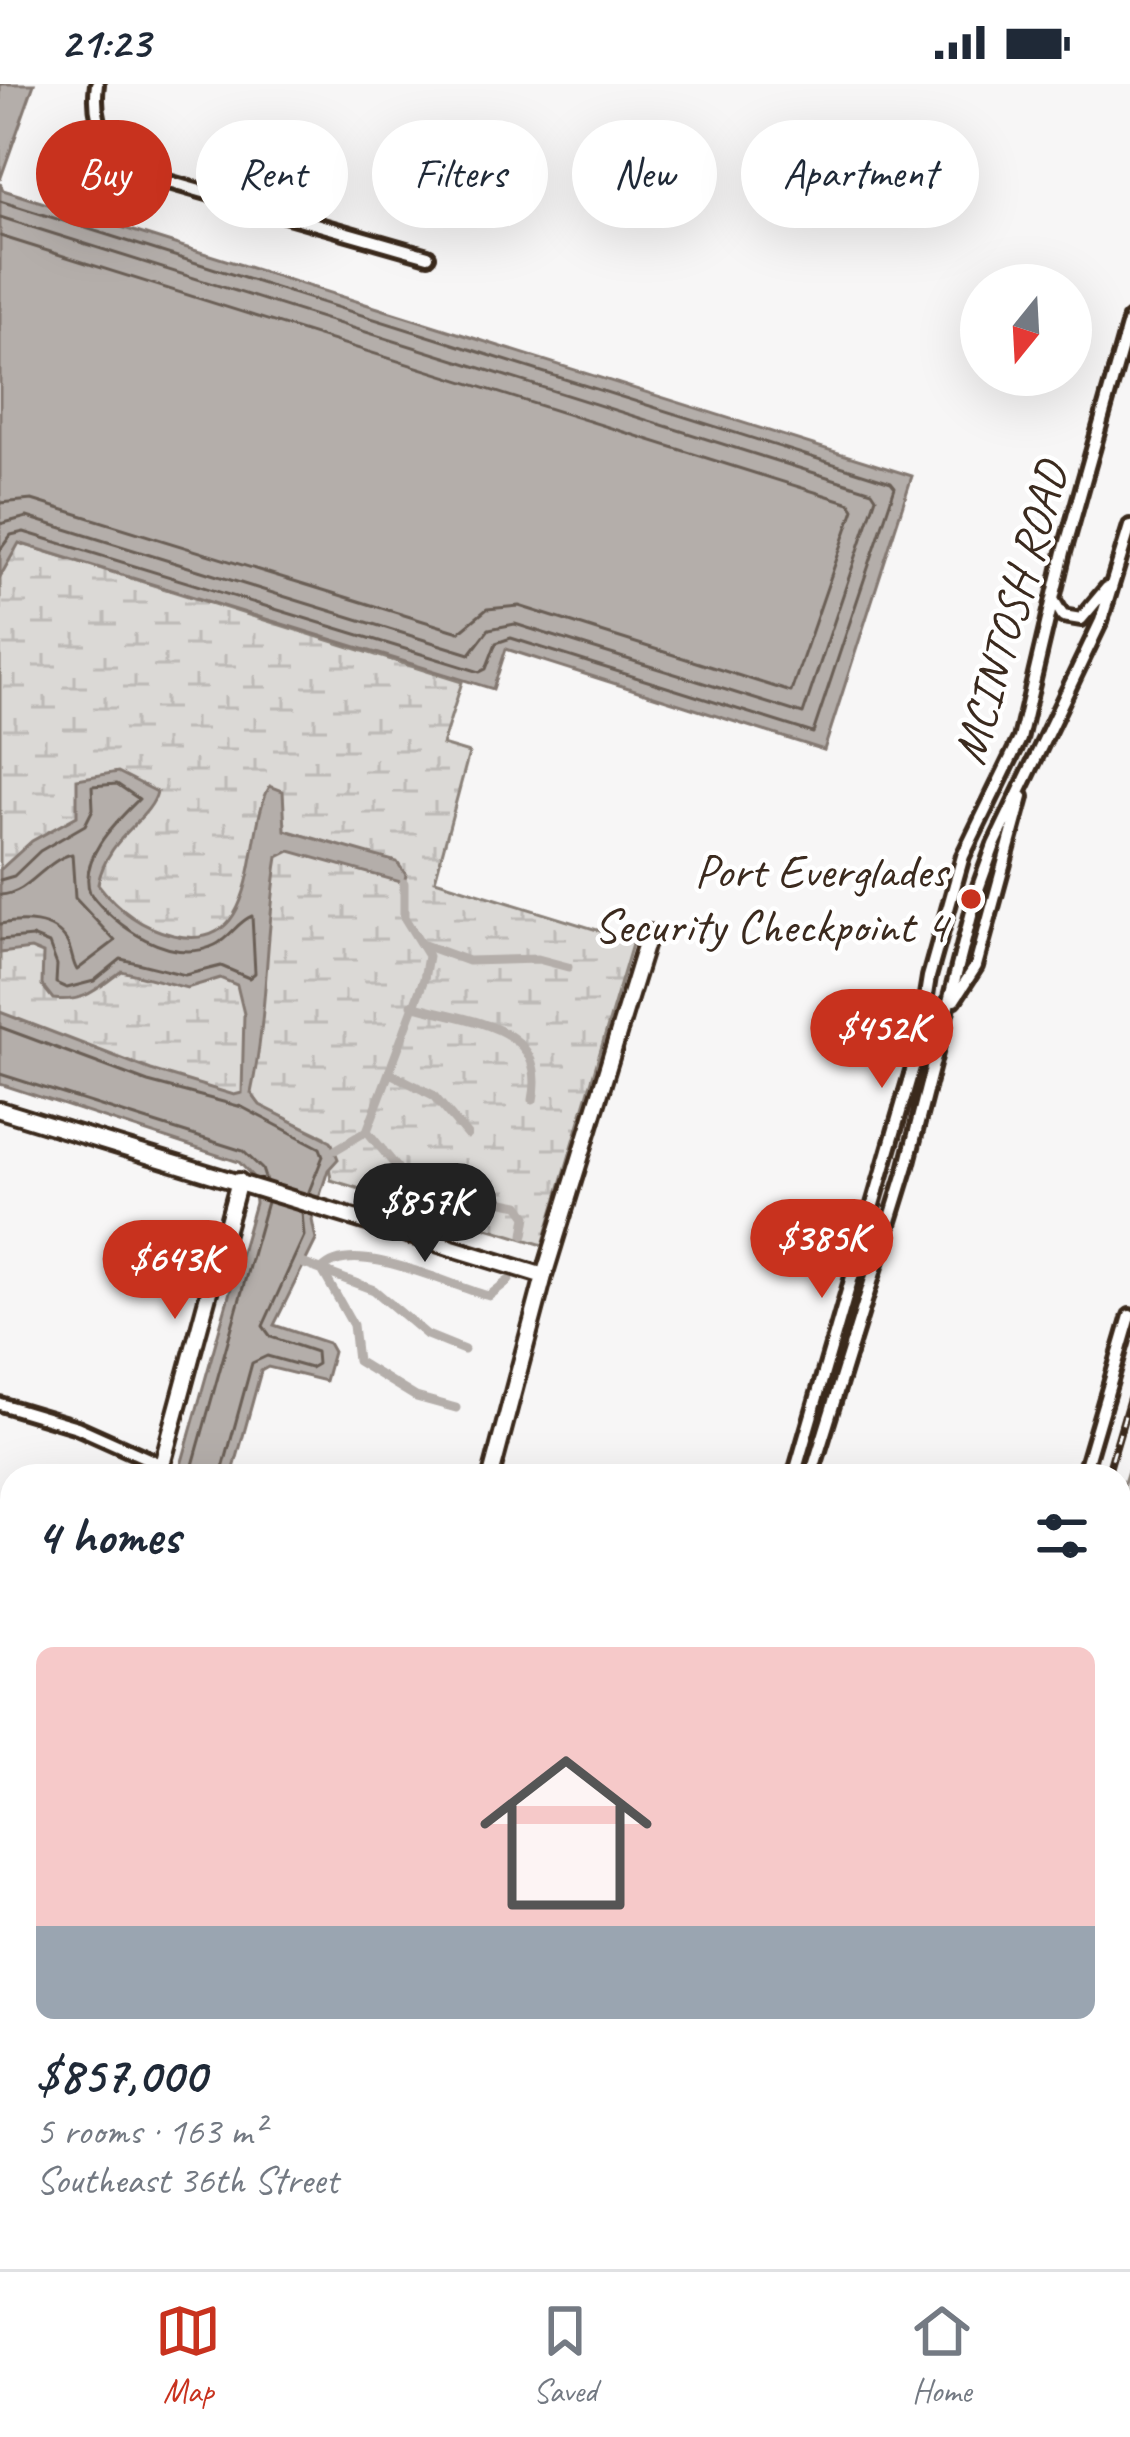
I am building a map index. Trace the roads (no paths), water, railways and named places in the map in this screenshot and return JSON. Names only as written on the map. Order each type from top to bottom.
[{"type":"street","points":[[97,84],[100,133],[117,156],[144,175],[428,256]]},
{"type":"street","name":"MCINTOSH ROAD","points":[[798,1464],[886,1163],[963,856],[1010,769],[1130,320]]},
{"type":"street","name":"MCINTOSH ROAD","points":[[977,892],[1101,621],[1130,526]]},
{"type":"street","points":[[1053,598],[1063,616],[1081,619],[1115,576]]},
{"type":"street","name":"MCINTOSH ROAD","points":[[949,1008],[976,966],[1029,772]]},
{"type":"street","name":"MCINTOSH ROAD","points":[[815,1464],[897,1197],[973,908]]},
{"type":"street","points":[[494,1464],[544,1276],[649,933]]},
{"type":"street","points":[[0,1110],[544,1276]]},
{"type":"street","points":[[886,1163],[893,1169],[897,1197]]},
{"type":"street","points":[[162,1464],[244,1183]]},
{"type":"street","points":[[1087,1464],[1130,1316]]},
{"type":"street","points":[[0,1404],[77,1427],[148,1464]]},
{"type":"water","points":[[0,84],[34,84],[0,180]]},
{"type":"water","points":[[0,183],[3,190],[36,200],[36,228],[124,228],[912,476],[824,750],[506,649],[493,689],[19,543],[0,577]]},
{"type":"water","points":[[118,772],[157,792],[110,853],[98,884],[131,916],[162,932],[202,937],[223,927],[237,909],[270,786],[283,791],[285,830],[397,862],[406,875],[404,883],[290,851],[278,857],[251,1093],[260,1105],[331,1141],[338,1159],[328,1170],[312,1220],[316,1240],[274,1325],[328,1343],[333,1352],[325,1381],[268,1367],[261,1371],[235,1464],[181,1464],[255,1203],[252,1176],[239,1162],[0,1084],[0,1012],[151,1070],[234,1095],[242,1093],[244,1014],[237,985],[220,978],[187,988],[122,971],[83,996],[53,999],[42,985],[43,954],[31,949],[0,953],[0,870],[32,841],[77,816],[77,779]]},
{"type":"waterway","points":[[335,1150],[367,1131],[424,979],[428,956],[404,917],[404,883]]},
{"type":"waterway","points":[[424,945],[468,961],[538,959],[568,967]]},
{"type":"waterway","points":[[412,1005],[479,1022],[516,1041],[529,1055],[535,1075],[533,1100]]},
{"type":"waterway","points":[[390,1073],[433,1095],[467,1135]]},
{"type":"waterway","points":[[367,1131],[400,1171],[423,1186],[519,1205],[527,1216],[524,1235]]},
{"type":"waterway","points":[[456,1408],[416,1397],[357,1361],[353,1325],[322,1270],[337,1261],[379,1261],[489,1296],[509,1280]]},
{"type":"waterway","points":[[302,1263],[374,1290],[427,1335],[464,1350]]},
{"type":"railway","points":[[1111,1464],[1130,1398]]},
{"type":"place","name":"Port Everglades Security Checkpoint 4","points":[[971,899]]}]
